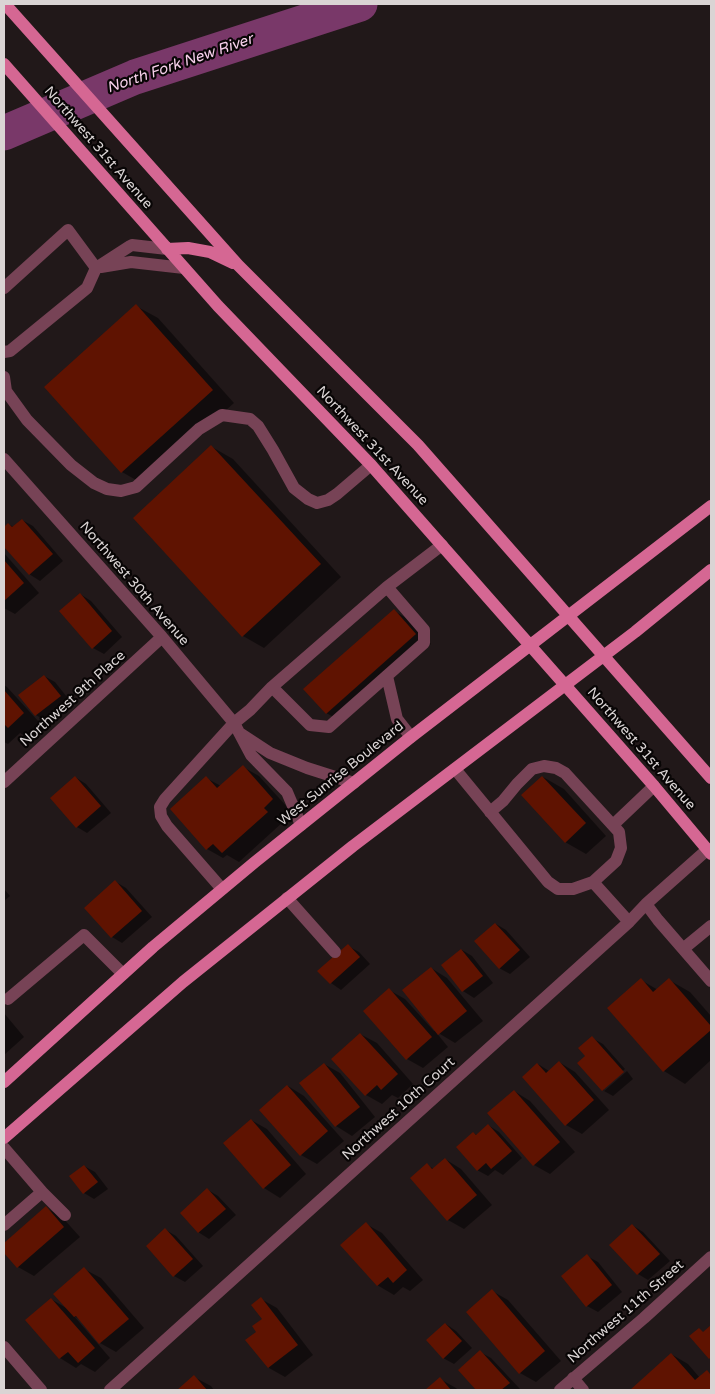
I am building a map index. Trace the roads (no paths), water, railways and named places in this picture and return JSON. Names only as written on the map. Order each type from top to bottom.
[{"type":"main road","name":"Northwest 31st Avenue","points":[[5,4],[238,265],[418,445],[711,778]]},
{"type":"main road","name":"Northwest 31st Avenue","points":[[4,64],[218,306],[371,465],[710,851]]},
{"type":"main road","points":[[167,249],[188,248],[210,252],[238,265]]},
{"type":"main road","name":"West Sunrise Boulevard","points":[[4,1082],[153,947],[222,889],[411,737],[711,506]]},
{"type":"main road","points":[[4,1138],[182,982],[353,846],[604,655],[711,570]]},
{"type":"street","points":[[4,288],[68,230],[96,268]]},
{"type":"street","points":[[4,352],[10,351],[87,288],[96,268],[132,245],[167,249]]},
{"type":"street","points":[[96,268],[131,262],[184,268]]},
{"type":"street","points":[[4,377],[6,391],[27,420],[71,465],[94,483],[107,489],[121,491],[136,487],[199,429],[222,415],[250,420],[258,426],[294,488],[317,503],[328,500],[337,494],[371,465]]},
{"type":"street","name":"Northwest 30th Avenue","points":[[6,467],[162,637],[237,728],[251,755],[287,792],[301,825]]},
{"type":"street","points":[[222,889],[167,826],[161,816],[160,807],[165,799],[237,728],[250,710],[272,687],[387,587],[442,545]]},
{"type":"street","points":[[272,687],[310,725],[329,727],[424,643],[424,630],[387,587]]},
{"type":"street","name":"Northwest 9th Place","points":[[4,782],[162,637]]},
{"type":"street","points":[[387,676],[397,719],[411,737]]},
{"type":"street","name":"Northwest 30th Avenue","points":[[237,728],[270,753],[307,768],[354,782]]},
{"type":"street","points":[[455,769],[490,812],[548,882],[558,889],[573,889],[593,882],[616,861],[621,848],[619,832],[614,825],[565,773],[556,768],[544,766],[532,769],[503,801],[490,812]]},
{"type":"street","points":[[614,825],[654,786]]},
{"type":"street","name":"Northwest 10th Court","points":[[110,1390],[629,922],[646,904],[710,851]]},
{"type":"street","points":[[593,882],[629,922]]},
{"type":"street","points":[[287,898],[335,952]]},
{"type":"street","points":[[646,904],[683,949],[710,976]]},
{"type":"street","points":[[683,949],[711,926]]},
{"type":"street","points":[[8,999],[84,935],[123,974]]},
{"type":"street","points":[[4,1148],[42,1192],[65,1215]]},
{"type":"street","points":[[4,1225],[42,1192]]},
{"type":"street","name":"Northwest 11th Street","points":[[560,1390],[711,1257]]},
{"type":"street","points":[[4,1347],[41,1390]]},
{"type":"street","points":[[573,1378],[583,1390]]},
{"type":"waterway","name":"North Fork New River","points":[[4,133],[135,77],[360,4]]}]
